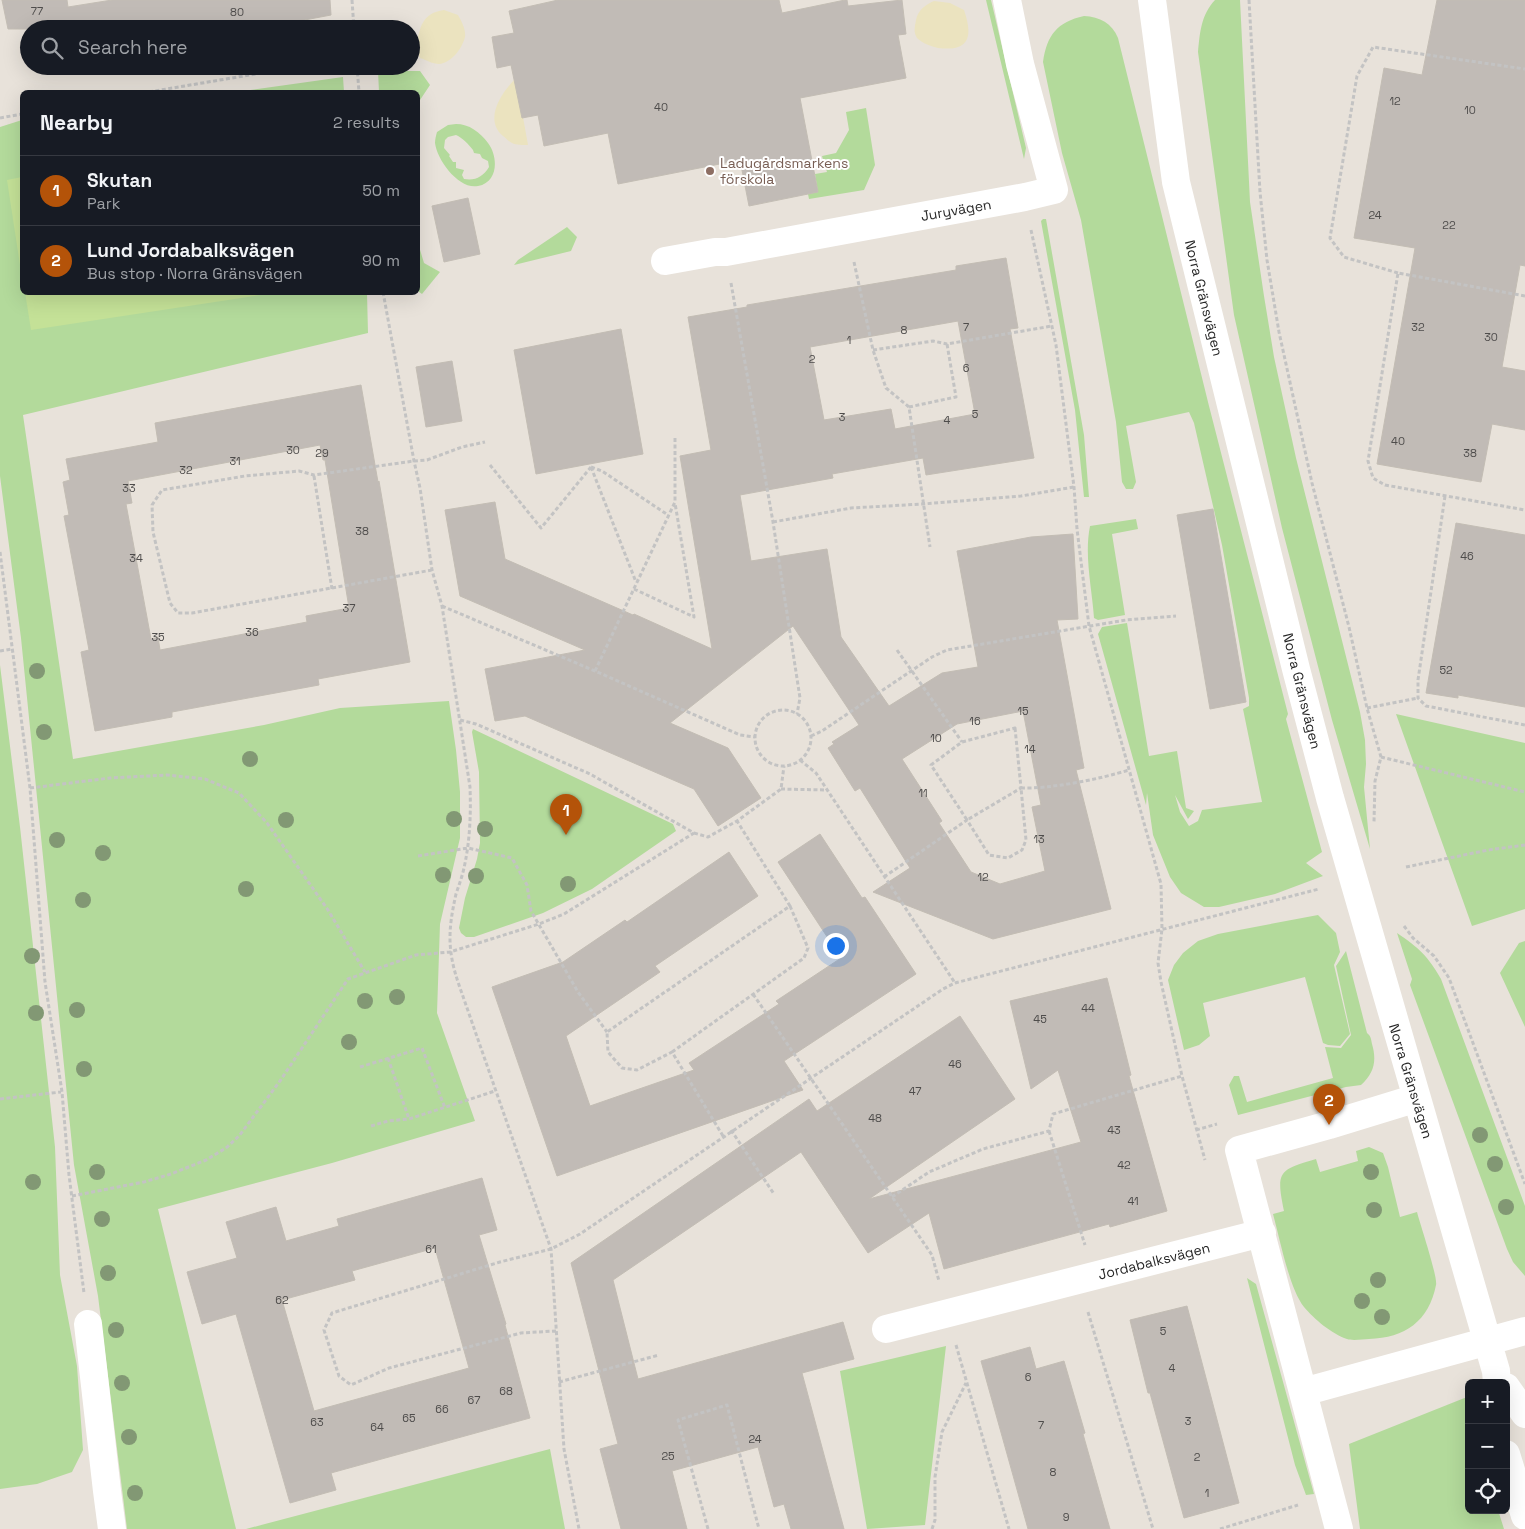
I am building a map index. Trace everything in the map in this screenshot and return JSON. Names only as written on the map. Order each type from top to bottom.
[{"type":"street","name":"Juryvägen","points":[[665,261],[848,230],[1054,190],[1020,64],[1007,0]]},
{"type":"street","name":"Norra Gränsvägen","points":[[1152,0],[1176,182],[1296,670],[1327,789],[1500,1379]]},
{"type":"street","points":[[1339,1529],[1239,1150],[1329,1126],[1417,1098]]},
{"type":"street","name":"Jordabalksvägen","points":[[886,1329],[1262,1233]]},
{"type":"street","points":[[88,1324],[112,1529]]},
{"type":"street","points":[[1303,1392],[1525,1331]]},
{"type":"street","name":"Norra Gränsvägen","points":[[1510,1393],[1525,1414]]},
{"type":"street","points":[[1510,1467],[1525,1516]]},
{"type":"path","points":[[352,0],[353,20]]},
{"type":"path","points":[[1249,0],[1260,192],[1267,260],[1277,323],[1312,482],[1367,708],[1381,757],[1375,781],[1373,818],[1375,827]]},
{"type":"path","points":[[1525,70],[1373,47],[1357,76],[1330,238],[1344,257],[1398,273],[1525,296]]},
{"type":"path","points":[[161,90],[250,75]]},
{"type":"path","points":[[358,75],[359,90]]},
{"type":"path","points":[[0,118],[20,114]]},
{"type":"path","points":[[1025,197],[1056,345],[1089,626],[1161,884],[1162,929],[1158,963],[1182,1076],[1206,1165]]},
{"type":"path","points":[[848,230],[873,350],[886,388],[910,407],[930,547]]},
{"type":"path","points":[[726,252],[773,522],[800,698],[797,714]]},
{"type":"path","points":[[1398,273],[1368,461],[1373,478],[1385,485],[1525,510]]},
{"type":"path","points":[[384,295],[420,488],[432,570],[442,606],[470,787],[472,816],[468,848],[452,917],[449,939],[450,952],[456,977],[551,1249],[564,1449],[580,1529]]},
{"type":"path","points":[[873,350],[933,341],[947,344],[1052,326]]},
{"type":"path","points":[[910,407],[956,398],[947,344]]},
{"type":"path","points":[[634,588],[694,617],[674,502],[675,436]]},
{"type":"path","points":[[432,570],[192,613],[178,613],[170,603],[152,532],[152,505],[162,490],[245,476],[299,471],[314,475],[414,460],[427,460],[462,447],[485,442]]},
{"type":"path","points":[[490,465],[541,528],[590,467]]},
{"type":"path","points":[[590,467],[602,471],[669,515]]},
{"type":"path","points":[[590,467],[636,582]]},
{"type":"path","points":[[314,475],[332,589]]},
{"type":"path","points":[[773,522],[851,508],[1021,496],[1074,486]]},
{"type":"path","points":[[1445,496],[1418,680],[1418,698],[1426,706],[1525,725]]},
{"type":"path","points":[[595,671],[674,502]]},
{"type":"path","points":[[0,552],[30,788],[45,982],[62,1092],[69,1174],[88,1324]]},
{"type":"path","points":[[442,606],[740,735],[755,737]]},
{"type":"path","points":[[811,736],[822,731],[932,657],[947,650],[1126,620],[1176,616]]},
{"type":"path","points":[[0,651],[12,649]]},
{"type":"path","points":[[897,650],[962,742]]},
{"type":"path","points":[[1367,708],[1418,698]]},
{"type":"path","points":[[778,710],[797,714],[809,727],[811,736],[807,753],[793,764],[784,766],[775,765],[767,761],[760,755],[756,746],[757,727],[769,713],[778,710]]},
{"type":"path","points":[[460,720],[476,724],[590,774],[694,833],[708,837],[737,821],[781,789],[827,790]]},
{"type":"path","points":[[1015,728],[1026,840],[1022,850],[1008,858],[989,855],[931,765],[962,742],[1015,728]]},
{"type":"path","points":[[1381,757],[1525,792]]},
{"type":"path","points":[[800,760],[816,774],[955,982]]},
{"type":"path","points":[[781,789],[784,766]]},
{"type":"path","points":[[884,877],[967,820],[1021,788],[1036,789],[1114,775],[1129,770]]},
{"type":"path","points":[[30,788],[110,778],[167,775],[205,779],[239,793],[267,823],[328,910],[364,972]]},
{"type":"path","points":[[418,856],[468,848],[512,858],[527,885],[531,910],[578,992],[607,1032],[608,1052],[622,1068],[637,1070],[672,1052],[804,958],[808,948],[790,906],[737,821]]},
{"type":"path","points":[[72,1196],[144,1182],[171,1174],[206,1160],[226,1148],[238,1136],[280,1081],[348,979],[416,955],[450,952],[539,924],[564,914],[694,833]]},
{"type":"path","points":[[1406,867],[1488,850],[1525,845]]},
{"type":"path","points":[[556,1330],[521,1333],[388,1368],[351,1385],[339,1376],[324,1330],[332,1312],[500,1262],[551,1249],[580,1234],[731,1130],[955,982],[1318,889]]},
{"type":"path","points":[[607,1032],[790,906]]},
{"type":"path","points":[[1402,924],[1413,938],[1434,956],[1449,978],[1525,1184]]},
{"type":"path","points":[[753,994],[932,1255],[966,1383],[1009,1529]]},
{"type":"path","points":[[360,1067],[422,1048],[445,1108]]},
{"type":"path","points":[[672,1052],[723,1136]]},
{"type":"path","points":[[388,1058],[409,1119]]},
{"type":"path","points":[[1153,1529],[1086,1278],[1049,1130],[1053,1114],[1182,1076]]},
{"type":"path","points":[[371,1126],[388,1121],[409,1119],[495,1091]]},
{"type":"path","points":[[0,1100],[62,1092]]},
{"type":"path","points":[[731,1130],[774,1194]]},
{"type":"path","points":[[892,1197],[929,1172],[983,1149],[1049,1130]]},
{"type":"path","points":[[559,1382],[659,1355]]},
{"type":"path","points":[[932,1529],[935,1520],[936,1477],[942,1432],[966,1383]]},
{"type":"path","points":[[708,1529],[678,1420],[728,1405],[759,1529]]},
{"type":"path","points":[[1220,1529],[1300,1504],[1331,1497]]},
{"type":"green space","points":[[986,0],[991,0],[1026,148],[1024,159]]},
{"type":"green space","points":[[1215,0],[1240,0],[1250,202],[1264,296],[1274,357],[1296,458],[1360,712],[1365,740],[1366,764],[1364,787],[1370,849],[1332,720],[1282,528],[1234,315],[1198,52],[1204,18]]},
{"type":"green space","points":[[1084,16],[1105,22],[1112,28],[1118,38],[1288,714],[1286,719],[1322,852],[1306,863],[1323,876],[1275,894],[1219,907],[1204,907],[1181,893],[1170,877],[1153,835],[1147,793],[1146,805],[1098,634],[1102,627],[1127,623],[1149,756],[1177,751],[1186,808],[1194,811],[1188,819],[1175,795],[1180,812],[1189,826],[1198,821],[1202,810],[1262,802],[1243,709],[1249,706],[1249,698],[1222,545],[1194,423],[1189,412],[1126,426],[1136,482],[1133,489],[1126,489],[1122,482],[1116,422],[1081,220],[1062,153],[1043,62],[1047,44],[1055,31],[1067,22]]},
{"type":"green space","points":[[420,71],[430,85],[420,100],[420,90],[379,90],[378,75],[420,75]]},
{"type":"green space","points":[[343,77],[344,90],[250,90]]},
{"type":"green space","points":[[866,108],[875,165],[864,190],[809,199],[808,194],[818,192],[815,174],[827,172],[822,156],[836,153],[849,130],[846,112]]},
{"type":"green space","points":[[20,121],[20,295],[367,295],[368,333],[23,415],[73,759],[264,725],[340,708],[449,701],[460,792],[460,838],[440,924],[437,1013],[475,1121],[332,1163],[158,1209],[236,1529],[127,1529],[98,1296],[74,1165],[21,638],[0,476],[0,127]]},
{"type":"green space","points":[[461,124],[470,127],[478,132],[488,143],[494,155],[495,168],[490,179],[485,184],[471,186],[464,183],[457,179],[444,165],[435,142],[437,132],[448,125]],"holes":[[[456,135],[468,144],[474,153],[480,154],[482,158],[488,161],[489,167],[478,178],[464,179],[462,175],[464,170],[456,168],[456,162],[453,162],[444,148],[445,140]]]},
{"type":"green space","points":[[20,177],[20,265],[7,180]]},
{"type":"green space","points":[[1046,219],[1084,435],[1089,497],[1084,497],[1075,410],[1041,221]]},
{"type":"green space","points":[[567,227],[577,237],[571,251],[514,265],[518,260]]},
{"type":"green space","points":[[420,250],[424,263],[440,272],[422,294],[420,292]]},
{"type":"green space","points":[[25,295],[261,295],[31,330]]},
{"type":"green space","points":[[1136,519],[1138,529],[1112,534],[1125,615],[1098,620],[1094,618],[1089,572],[1088,537],[1090,526]]},
{"type":"green space","points":[[0,665],[20,827],[55,1147],[60,1275],[77,1366],[83,1450],[72,1472],[37,1484],[0,1489]]},
{"type":"green space","points":[[1396,714],[1525,743],[1525,909],[1472,926]]},
{"type":"green space","points":[[473,729],[673,824],[676,831],[592,889],[543,913],[474,937],[466,937],[459,928],[480,843],[479,772]]},
{"type":"green space","points":[[1318,915],[1336,933],[1340,952],[1334,965],[1350,1034],[1340,1046],[1323,1043],[1305,977],[1203,1003],[1210,1036],[1199,1045],[1184,1050],[1168,980],[1174,965],[1183,953],[1198,941],[1218,934]]},
{"type":"green space","points":[[1397,933],[1422,953],[1432,964],[1441,979],[1525,1206],[1525,1276],[1513,1262],[1507,1249],[1410,985],[1412,979]]},
{"type":"green space","points":[[1525,941],[1525,1027],[1500,973],[1519,943]]},
{"type":"green space","points":[[1346,951],[1367,1033],[1371,1038],[1374,1061],[1369,1076],[1361,1085],[1346,1087],[1238,1115],[1229,1085],[1234,1076],[1239,1076],[1247,1102],[1333,1078],[1325,1047],[1341,1048],[1351,1035],[1336,966]]},
{"type":"green space","points":[[1369,1147],[1383,1153],[1400,1217],[1417,1212],[1432,1262],[1436,1285],[1428,1308],[1421,1318],[1404,1331],[1382,1338],[1352,1340],[1335,1334],[1304,1307],[1289,1276],[1273,1214],[1284,1211],[1280,1188],[1283,1174],[1287,1170],[1316,1159],[1320,1172],[1358,1161],[1356,1151]]},
{"type":"green space","points":[[1247,1278],[1256,1284],[1314,1494],[1306,1495],[1295,1465]]},
{"type":"green space","points":[[946,1346],[925,1525],[867,1529],[840,1371]]},
{"type":"green space","points":[[1465,1398],[1465,1514],[1499,1514],[1504,1529],[1360,1529],[1349,1444]]},
{"type":"green space","points":[[550,1449],[565,1529],[246,1529]]},
{"type":"sand","points":[[934,1],[950,3],[964,10],[967,19],[968,35],[963,45],[949,49],[938,48],[924,43],[917,38],[915,29],[918,13]]},
{"type":"sand","points":[[444,10],[458,15],[465,34],[459,51],[448,61],[439,64],[420,58],[421,27],[431,14]]},
{"type":"sand","points":[[516,78],[528,145],[510,142],[497,129],[495,122],[495,114],[500,98]]},
{"type":"building","points":[[2,0],[67,0],[68,7],[112,0],[330,0],[331,15],[305,20],[20,20],[20,29],[8,29]]},
{"type":"building","points":[[558,0],[779,0],[782,13],[845,0],[847,0],[848,6],[902,0],[906,34],[898,35],[906,78],[800,98],[818,192],[749,206],[740,160],[618,184],[608,133],[544,146],[538,115],[522,118],[511,65],[497,68],[492,37],[514,33],[509,11]]},
{"type":"building","points":[[1437,0],[1525,0],[1525,266],[1520,265],[1502,367],[1525,371],[1525,430],[1492,424],[1481,482],[1377,464],[1415,248],[1354,238],[1384,68],[1422,75]]},
{"type":"building","points":[[468,198],[480,254],[444,262],[432,206]]},
{"type":"building","points":[[1006,258],[1018,328],[1010,329],[1034,458],[926,475],[923,458],[832,474],[833,478],[740,495],[751,561],[827,549],[841,637],[889,706],[942,673],[978,667],[957,551],[1031,537],[1073,534],[1078,619],[1057,620],[1084,768],[1076,770],[1111,909],[993,939],[873,892],[910,868],[860,788],[855,791],[828,748],[834,744],[832,742],[859,725],[793,626],[670,723],[728,748],[761,798],[718,826],[694,789],[525,716],[495,721],[485,669],[585,650],[460,596],[445,510],[495,502],[505,559],[712,649],[680,456],[711,450],[688,317],[747,307],[747,305],[956,270],[956,266]],"holes":[[[958,321],[975,414],[895,429],[891,409],[824,420],[810,347]],[[1023,711],[1041,805],[1032,807],[1045,871],[1000,884],[971,872],[939,823],[942,821],[902,759],[957,724]]]},
{"type":"building","points":[[621,329],[643,454],[536,474],[514,350]]},
{"type":"building","points":[[452,361],[462,421],[426,427],[416,367]]},
{"type":"building","points":[[361,385],[410,662],[318,679],[319,685],[172,712],[172,717],[95,731],[81,652],[89,650],[64,516],[69,515],[63,482],[70,480],[66,459],[158,442],[155,423]],"holes":[[[320,445],[323,460],[325,460],[349,608],[306,616],[307,622],[160,650],[158,637],[151,639],[126,504],[132,503],[128,481]]]},
{"type":"building","points":[[1213,509],[1246,702],[1210,709],[1177,515]]},
{"type":"building","points":[[1456,523],[1525,535],[1525,707],[1458,695],[1458,698],[1426,693]]},
{"type":"building","points":[[820,834],[862,898],[865,897],[916,974],[784,1061],[803,1090],[557,1176],[492,987],[563,962],[625,920],[627,922],[729,852],[758,896],[655,966],[660,972],[566,1036],[590,1106],[694,1070],[689,1063],[779,1004],[776,1001],[841,958],[778,862]]},
{"type":"building","points":[[1107,978],[1131,1075],[1129,1076],[1167,1211],[1110,1227],[1109,1224],[944,1269],[929,1213],[868,1253],[801,1152],[613,1280],[638,1379],[843,1322],[854,1359],[802,1373],[844,1529],[791,1529],[784,1504],[774,1507],[758,1447],[672,1471],[687,1529],[621,1529],[600,1449],[618,1444],[571,1263],[809,1099],[817,1111],[960,1016],[1015,1099],[869,1199],[1081,1142],[1058,1070],[1031,1089],[1010,1001]]},
{"type":"building","points":[[482,1178],[497,1230],[479,1235],[506,1324],[530,1418],[331,1473],[336,1490],[290,1503],[236,1314],[202,1324],[187,1272],[237,1258],[226,1222],[276,1207],[286,1241],[339,1226],[337,1219]],"holes":[[[435,1248],[469,1368],[314,1411],[282,1300],[355,1280],[352,1271]]]},
{"type":"building","points":[[1187,1306],[1239,1503],[1184,1518],[1150,1393],[1148,1393],[1130,1320]]},
{"type":"building","points":[[1030,1347],[1036,1369],[1064,1361],[1110,1529],[1028,1529],[981,1361]]},
{"type":"place","name":"Ladugårdsmarkens förskola","points":[[710,171]]},
{"type":"place","name":"Skutan","points":[[566,835]]},
{"type":"place","name":"Lund Jordabalksvägen","points":[[1329,1125]]}]
